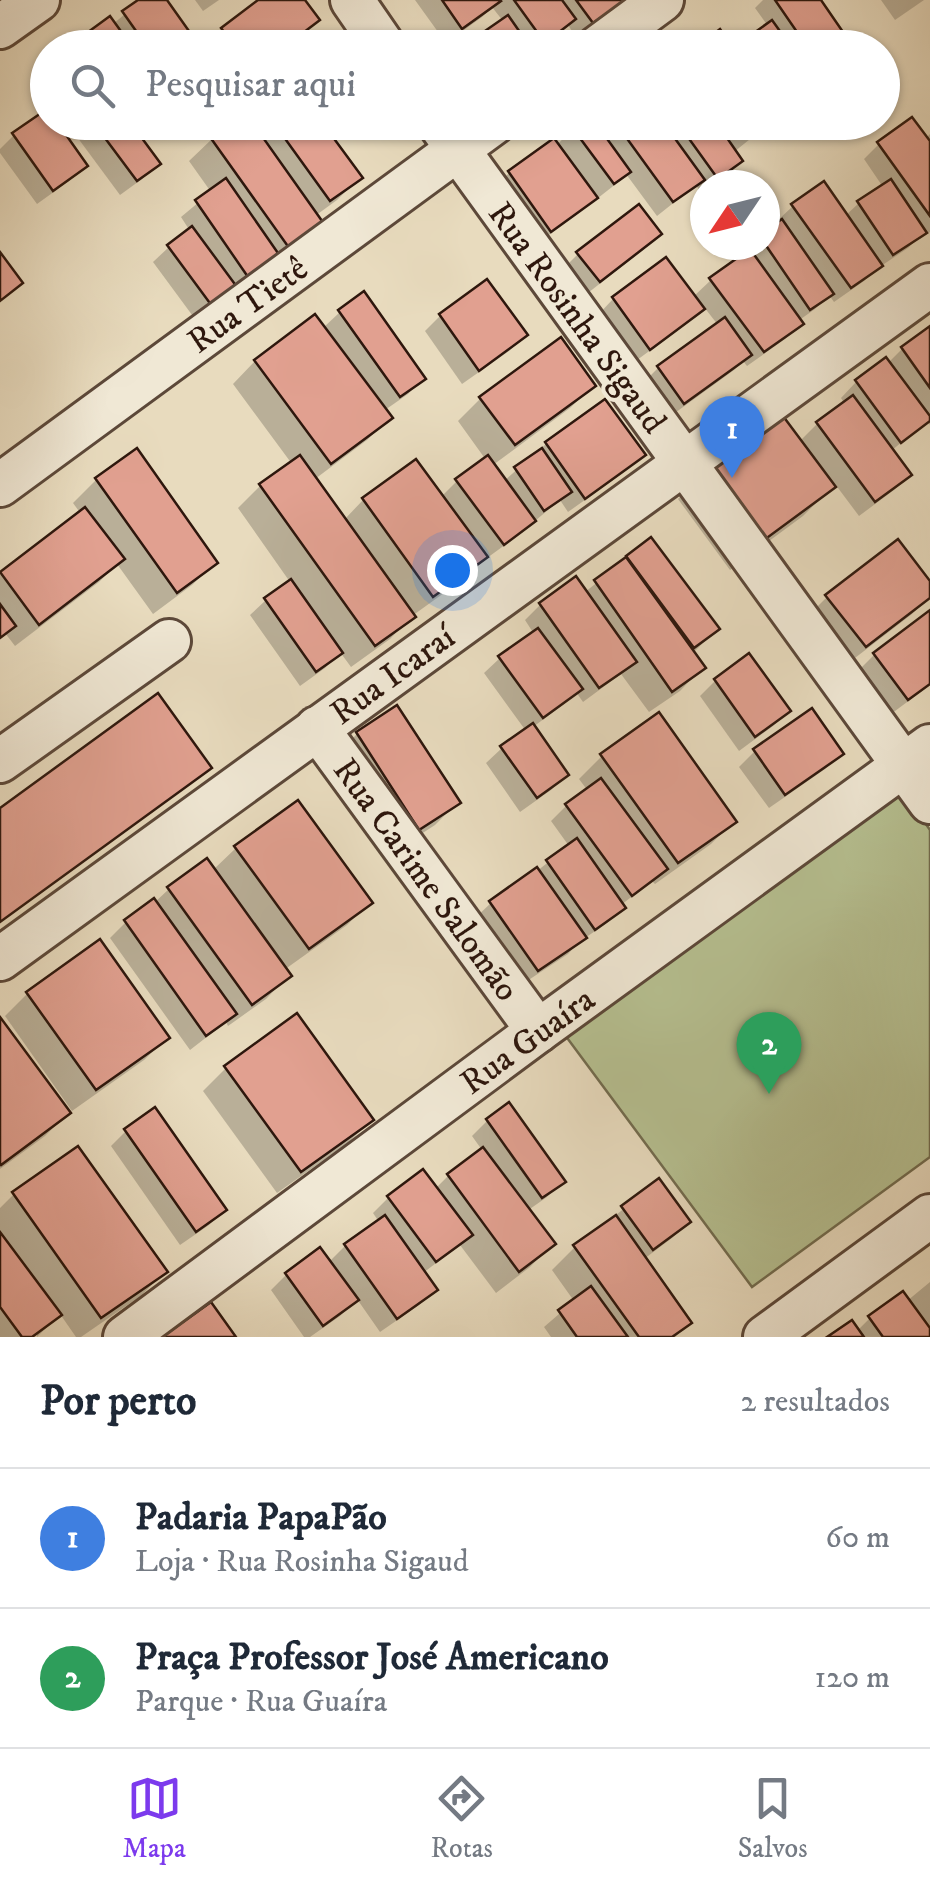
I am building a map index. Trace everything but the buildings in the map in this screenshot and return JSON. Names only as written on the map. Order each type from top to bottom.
[{"type":"street","points":[[0,27],[38,0]]},
{"type":"street","points":[[352,0],[373,30]]},
{"type":"street","points":[[621,30],[662,0]]},
{"type":"street","name":"Rua Tietê","points":[[0,485],[443,140]]},
{"type":"street","name":"Rua Rosinha Sigaud","points":[[451,140],[684,464],[917,755],[930,802]]},
{"type":"street","name":"Rua Icaraí","points":[[0,959],[930,285]]},
{"type":"street","points":[[5,747],[168,641]]},
{"type":"street","name":"Rua Carime Salomão","points":[[317,728],[538,1031]]},
{"type":"street","name":"Rua Guaíra","points":[[125,1337],[917,755]]},
{"type":"street","points":[[765,1337],[930,1216]]},
{"type":"green space","points":[[894,778],[930,830],[930,1157],[752,1287],[562,1031]]},
{"type":"place","name":"Padaria PapaPão","points":[[732,478]]},
{"type":"place","name":"Praça Professor José Americano","points":[[769,1094]]}]
